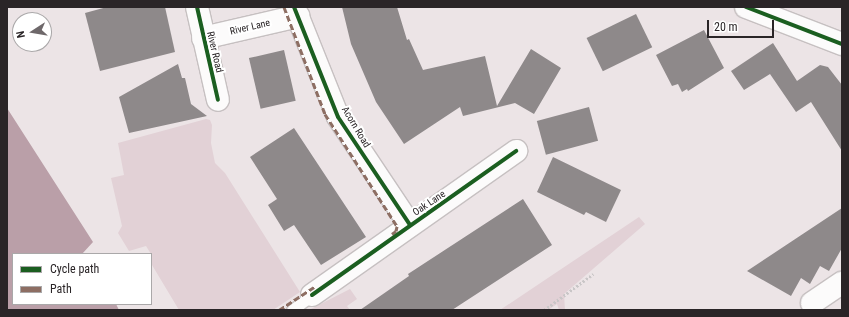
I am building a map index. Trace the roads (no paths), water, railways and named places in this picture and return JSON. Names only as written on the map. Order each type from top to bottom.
[{"type":"street","name":"River Road","points":[[197,7],[218,100]]},
{"type":"street","points":[[746,7],[842,44]]},
{"type":"street","name":"River Lane","points":[[203,38],[296,12]]},
{"type":"street","name":"Acorn Road","points":[[296,12],[338,117],[410,225]]},
{"type":"street","name":"Oak Lane","points":[[312,295],[516,151]]},
{"type":"street","points":[[812,303],[842,283]]},
{"type":"lane","points":[[292,310],[312,295]]}]
